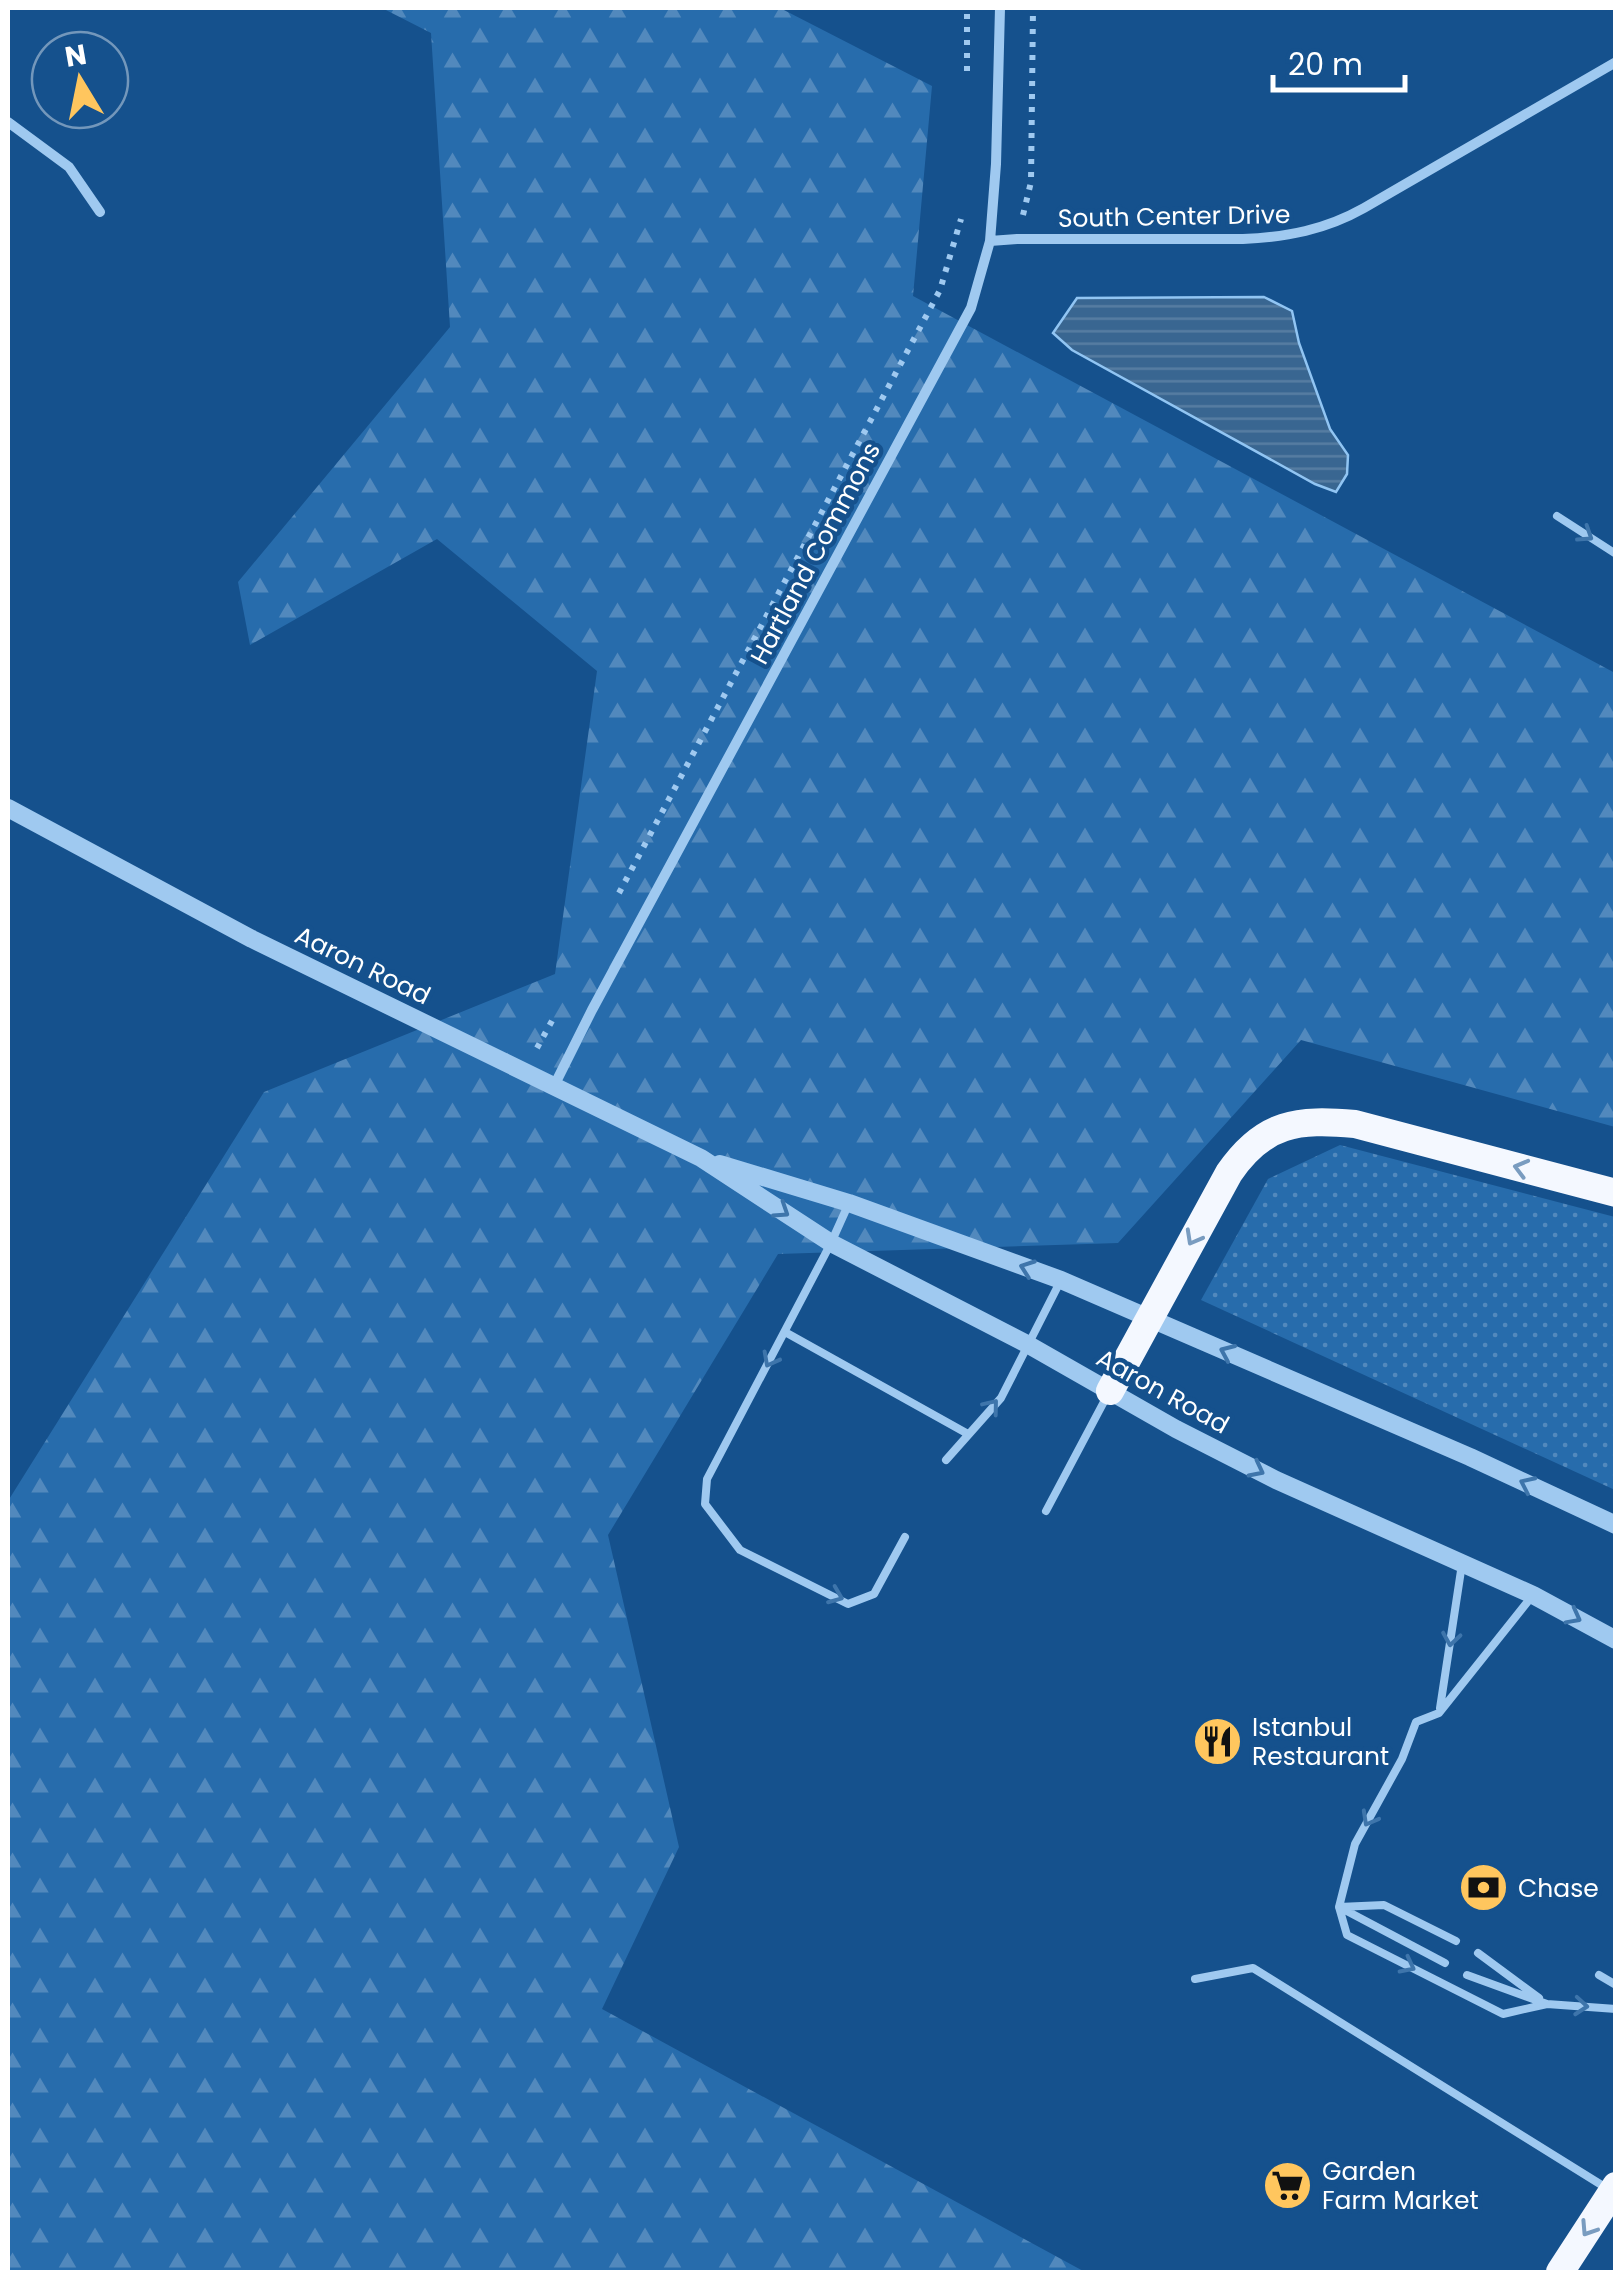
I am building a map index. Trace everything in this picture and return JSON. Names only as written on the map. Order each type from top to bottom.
[{"type":"highway","points":[[1110,1391],[1242,1154],[1273,1130],[1311,1122],[1355,1124],[1616,1192]]},
{"type":"highway","points":[[1560,2272],[1614,2189]]},
{"type":"street","name":"Hartland Commons","points":[[554,1086],[970,308],[990,240],[1000,8]]},
{"type":"street","name":"South Center Drive","points":[[990,240],[1242,240],[1322,228],[1364,208],[1616,62]]},
{"type":"street","points":[[8,122],[69,168],[100,212]]},
{"type":"street","name":"Aaron Road","points":[[8,808],[252,939],[701,1158],[831,1243],[1027,1344],[1176,1429],[1276,1480],[1533,1596],[1616,1640]]},
{"type":"street","name":"Aaron Road","points":[[701,1158],[849,1203],[1061,1280],[1470,1457],[1616,1525]]},
{"type":"lane","points":[[1557,516],[1616,554]]},
{"type":"lane","points":[[849,1203],[707,1478],[704,1504],[740,1550],[848,1604],[874,1594],[904,1537]]},
{"type":"lane","points":[[946,1460],[1000,1398],[1061,1280]]},
{"type":"lane","points":[[785,1332],[968,1434]]},
{"type":"lane","points":[[1046,1511],[1110,1391]]},
{"type":"lane","points":[[1439,1713],[1462,1564]]},
{"type":"lane","points":[[1533,1596],[1439,1713],[1416,1722],[1402,1759],[1355,1844],[1340,1907],[1347,1935],[1503,2014],[1547,2004]]},
{"type":"lane","points":[[1340,1907],[1384,1905],[1456,1941]]},
{"type":"lane","points":[[1340,1907],[1445,1963]]},
{"type":"lane","points":[[1478,1954],[1547,2004]]},
{"type":"lane","points":[[1195,1979],[1253,1968],[1614,2189]]},
{"type":"lane","points":[[1468,1975],[1547,2004],[1616,2010]]},
{"type":"lane","points":[[1599,1975],[1616,1984]]},
{"type":"path","points":[[967,8],[967,88]]},
{"type":"path","points":[[617,898],[940,290],[961,220],[962,202]]},
{"type":"path","points":[[524,1072],[561,1002]]},
{"type":"green space","points":[[382,8],[780,8],[932,86],[913,296],[1615,673],[1615,1127],[1301,1040],[1118,1243],[778,1254],[608,1535],[679,1847],[602,2009],[1085,2272],[8,2272],[8,1501],[264,1092],[555,974],[597,671],[437,539],[250,645],[238,582],[450,327],[431,33]]},
{"type":"green space","points":[[1340,1145],[1615,1217],[1615,1490],[1201,1300],[1268,1179]]},
{"type":"shaded area","points":[[1264,297],[1292,311],[1299,343],[1330,429],[1348,455],[1347,474],[1336,492],[1072,350],[1053,333],[1077,298]]},
{"type":"place","name":"Istanbul Restaurant","points":[[1217,1741]]},
{"type":"place","name":"Chase","points":[[1483,1888]]},
{"type":"place","name":"Garden Farm Market","points":[[1287,2185]]}]
